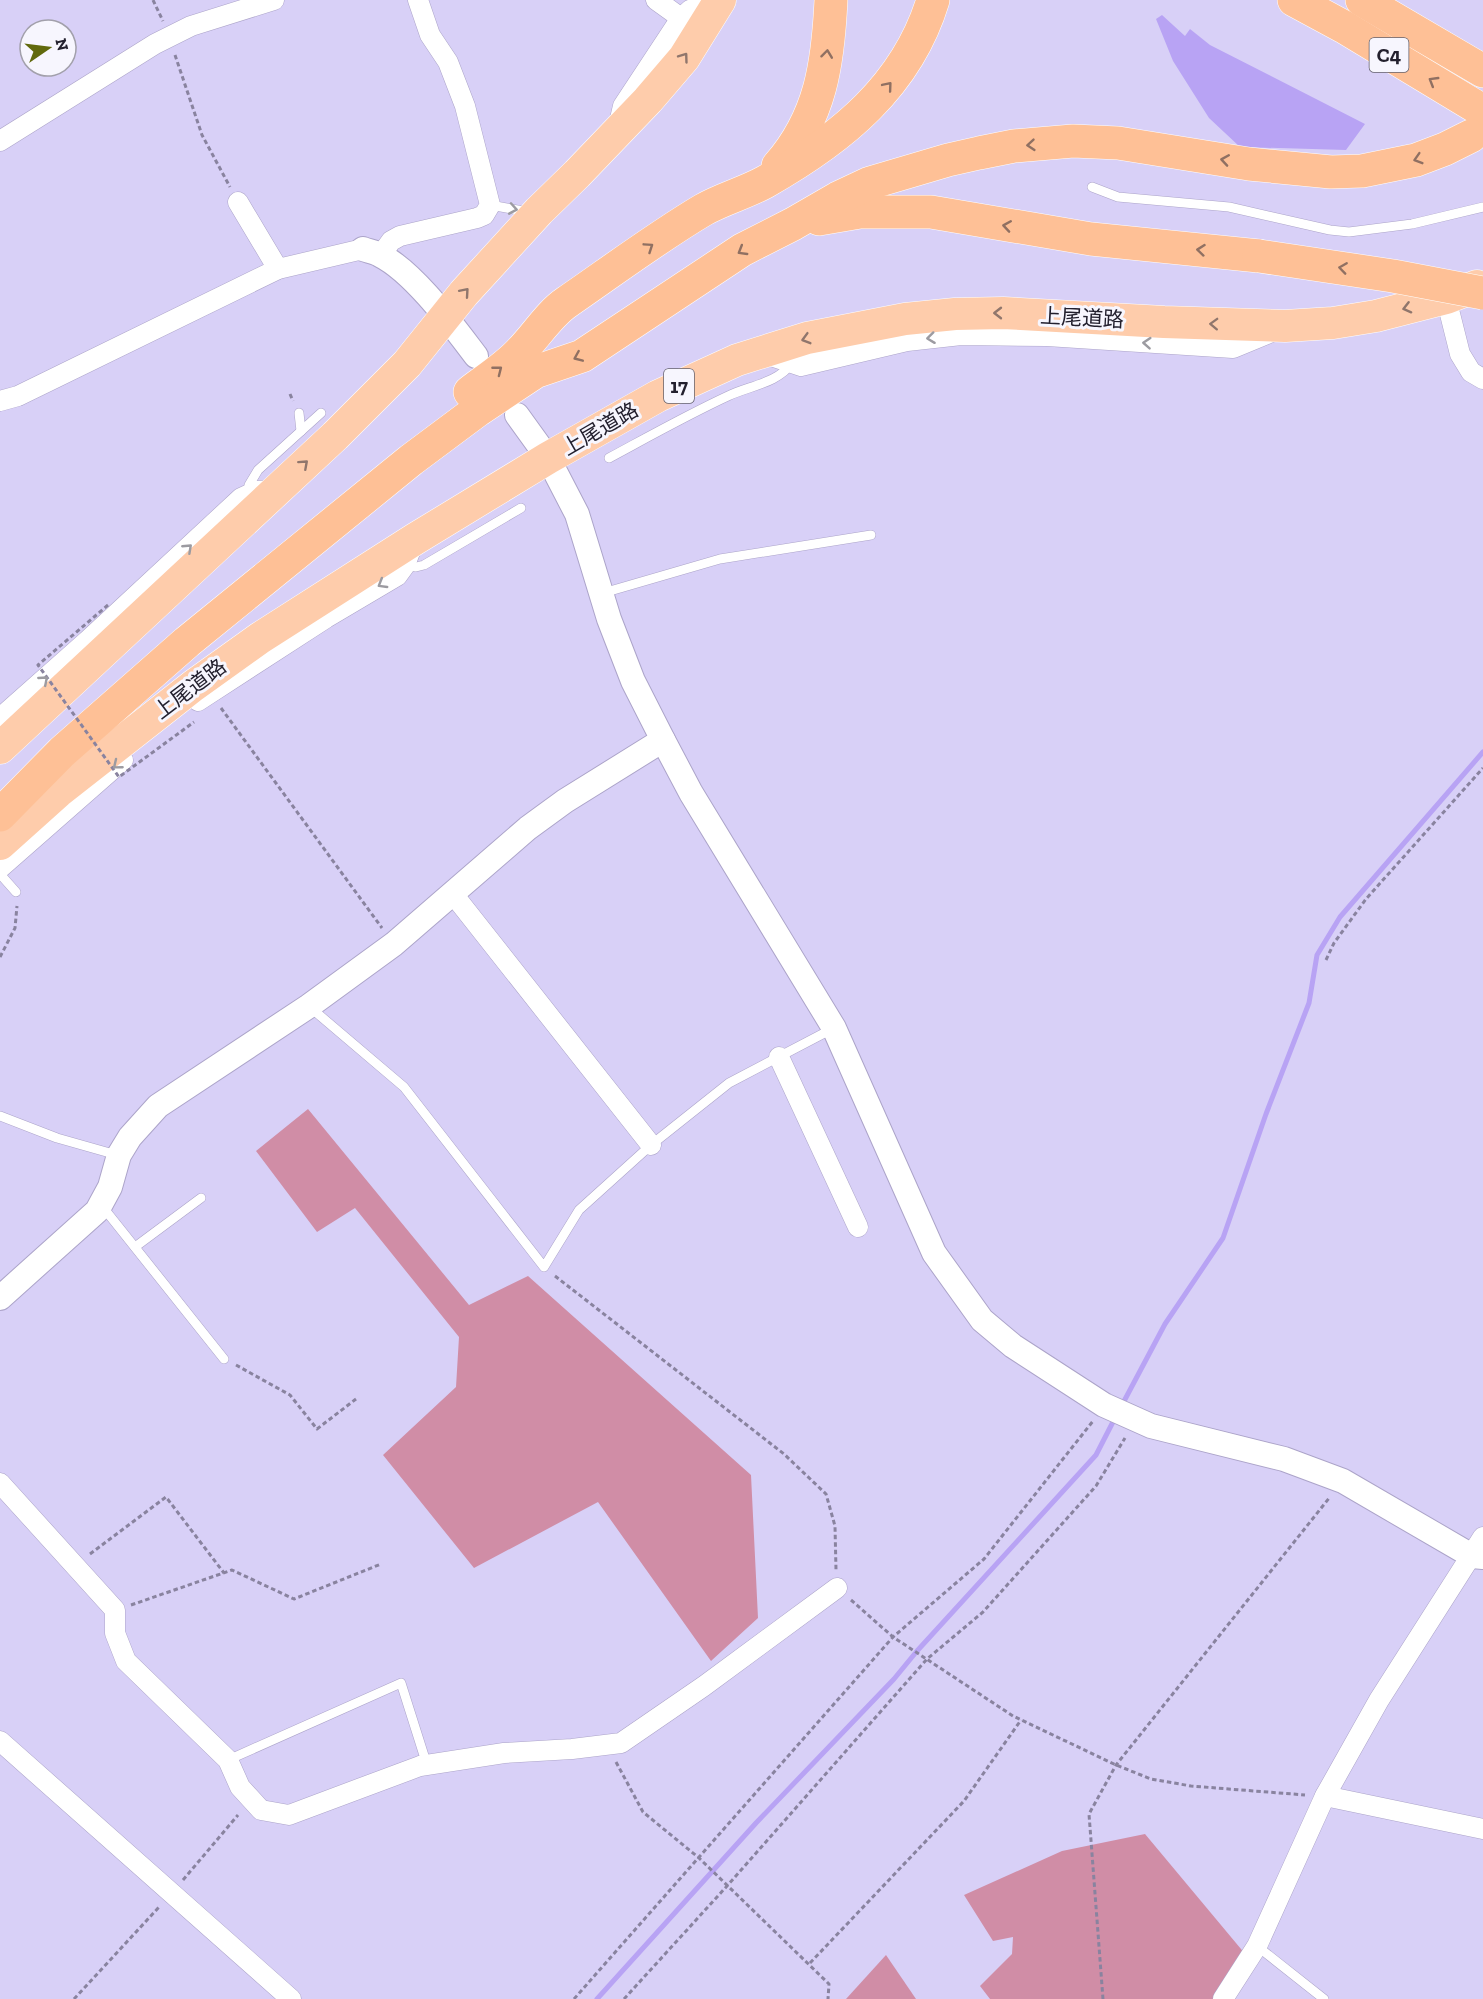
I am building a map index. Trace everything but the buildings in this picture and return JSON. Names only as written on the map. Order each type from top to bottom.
[{"type":"highway","points":[[0,748],[263,492],[335,436],[407,364],[464,293],[537,213],[648,100],[684,58],[720,0]]},
{"type":"highway","points":[[762,183],[781,164],[802,135],[815,106],[827,59],[831,0]]},
{"type":"highway","points":[[0,781],[290,533],[519,353],[563,304],[704,209],[762,183],[831,141],[872,104],[888,86],[914,49],[933,0]]},
{"type":"highway","name":"C4","points":[[1294,0],[1344,27],[1477,123]]},
{"type":"highway","name":"C4","points":[[1362,0],[1483,71]]},
{"type":"highway","points":[[0,814],[62,752],[195,636],[411,460],[478,410],[535,372],[582,356],[742,250],[794,224],[837,198],[870,183],[948,160],[1014,146],[1072,141],[1118,144],[1249,164],[1330,172],[1362,171],[1416,160],[1445,149],[1477,123]]},
{"type":"highway","points":[[794,224],[860,212],[931,212],[1091,240],[1259,256],[1393,276],[1483,293]]},
{"type":"highway","name":"上尾道路","points":[[0,844],[58,792],[193,686],[260,638],[410,552],[548,458],[658,396],[737,360],[807,338],[905,319],[955,314],[1003,313],[1285,326],[1333,323],[1376,316],[1446,298],[1483,284]]},
{"type":"street","points":[[0,141],[155,44],[191,26],[274,0]]},
{"type":"street","points":[[0,401],[18,396],[278,269],[372,252],[400,236],[477,218],[484,214],[490,205],[465,106],[448,62],[430,35],[418,0]]},
{"type":"street","points":[[656,0],[681,18]]},
{"type":"street","points":[[616,134],[623,106],[681,18],[690,10],[713,0]]},
{"type":"street","points":[[238,202],[278,269]]},
{"type":"street","points":[[372,252],[408,276],[476,356]]},
{"type":"street","points":[[1446,298],[1460,354],[1471,372],[1483,380]]},
{"type":"street","points":[[762,353],[801,366],[907,341],[961,335],[1047,336],[1233,348],[1285,326]]},
{"type":"street","points":[[517,415],[548,458],[578,514],[609,619],[633,681],[663,740],[691,793],[834,1028],[934,1253],[982,1320],[1013,1346],[1104,1405],[1151,1426],[1284,1459],[1343,1481],[1479,1550],[1379,1700],[1324,1796],[1257,1946],[1223,1999]]},
{"type":"street","points":[[0,718],[241,498],[263,492]]},
{"type":"street","points":[[0,868],[112,769],[209,693],[326,618],[397,576],[410,552]]},
{"type":"street","points":[[0,1298],[97,1211],[110,1187],[120,1155],[130,1137],[158,1106],[309,1006],[394,944],[528,828],[565,801],[663,740]]},
{"type":"street","points":[[453,894],[651,1145]]},
{"type":"street","points":[[779,1057],[858,1227]]},
{"type":"street","points":[[0,1483],[116,1610],[115,1634],[126,1661],[228,1760],[240,1787],[261,1810],[289,1815],[410,1769],[428,1765],[504,1753],[621,1743],[704,1686],[837,1588]]},
{"type":"street","points":[[0,1741],[291,1999]]},
{"type":"street","points":[[1324,1796],[1483,1829]]},
{"type":"lane","points":[[1092,187],[1118,196],[1229,207],[1330,230],[1349,232],[1412,224],[1483,207]]},
{"type":"lane","points":[[490,205],[537,213]]},
{"type":"lane","points":[[609,458],[728,396],[777,377],[792,363]]},
{"type":"lane","points":[[299,413],[301,432]]},
{"type":"lane","points":[[263,492],[249,485],[258,470],[321,413]]},
{"type":"lane","points":[[410,552],[416,567],[424,565],[521,508]]},
{"type":"lane","points":[[603,593],[720,559],[871,535]]},
{"type":"lane","points":[[0,874],[16,892]]},
{"type":"lane","points":[[309,1006],[404,1087],[544,1267],[579,1210],[651,1145],[729,1083],[834,1028]]},
{"type":"lane","points":[[0,1116],[57,1138],[120,1155]]},
{"type":"lane","points":[[135,1247],[201,1198]]},
{"type":"lane","points":[[100,1204],[224,1359]]},
{"type":"lane","points":[[228,1760],[401,1683],[428,1765]]},
{"type":"lane","points":[[1257,1946],[1324,1999]]},
{"type":"path","points":[[153,0],[169,37],[201,135],[238,202]]},
{"type":"path","points":[[108,605],[38,665],[92,740],[120,777],[194,722]]},
{"type":"path","points":[[209,693],[394,944]]},
{"type":"path","points":[[1326,960],[1334,943],[1366,899],[1483,768]]},
{"type":"path","points":[[0,957],[15,928],[18,902],[16,892]]},
{"type":"path","points":[[544,1267],[784,1454],[826,1494],[835,1526],[837,1588],[893,1637],[1021,1720],[1151,1779],[1191,1785],[1324,1796]]},
{"type":"path","points":[[224,1359],[290,1395],[317,1429],[356,1399]]},
{"type":"path","points":[[574,1999],[893,1637],[984,1559],[1073,1448],[1104,1405]]},
{"type":"path","points":[[624,1999],[927,1659],[982,1612],[1096,1486],[1136,1419]]},
{"type":"path","points":[[1103,1999],[1089,1814],[1116,1764],[1343,1481]]},
{"type":"path","points":[[75,1565],[166,1497],[224,1573]]},
{"type":"path","points":[[116,1610],[232,1570],[294,1599],[381,1564]]},
{"type":"path","points":[[810,1963],[964,1801],[1021,1720]]},
{"type":"path","points":[[606,1745],[643,1812],[699,1858],[810,1963],[829,1983],[828,1999]]},
{"type":"shaded area","points":[[1162,15],[1185,36],[1190,29],[1210,45],[1365,124],[1346,150],[1240,147],[1209,118],[1173,61],[1156,19]]},
{"type":"shaded area","points":[[308,1109],[469,1305],[528,1276],[751,1475],[758,1618],[711,1661],[598,1502],[474,1568],[383,1455],[456,1387],[459,1337],[355,1208],[317,1232],[256,1151]]},
{"type":"shaded area","points":[[1145,1834],[1246,1955],[1214,1999],[990,1999],[980,1986],[1012,1954],[1013,1937],[993,1941],[964,1895],[1062,1851]]},
{"type":"shaded area","points":[[886,1955],[916,1999],[846,1999]]},
{"type":"waterway","points":[[1122,1405],[1165,1324],[1223,1238],[1266,1114],[1309,1003],[1317,955],[1340,917],[1483,752]]},
{"type":"waterway","points":[[597,1999],[756,1823],[894,1679],[1096,1455],[1116,1416]]}]
